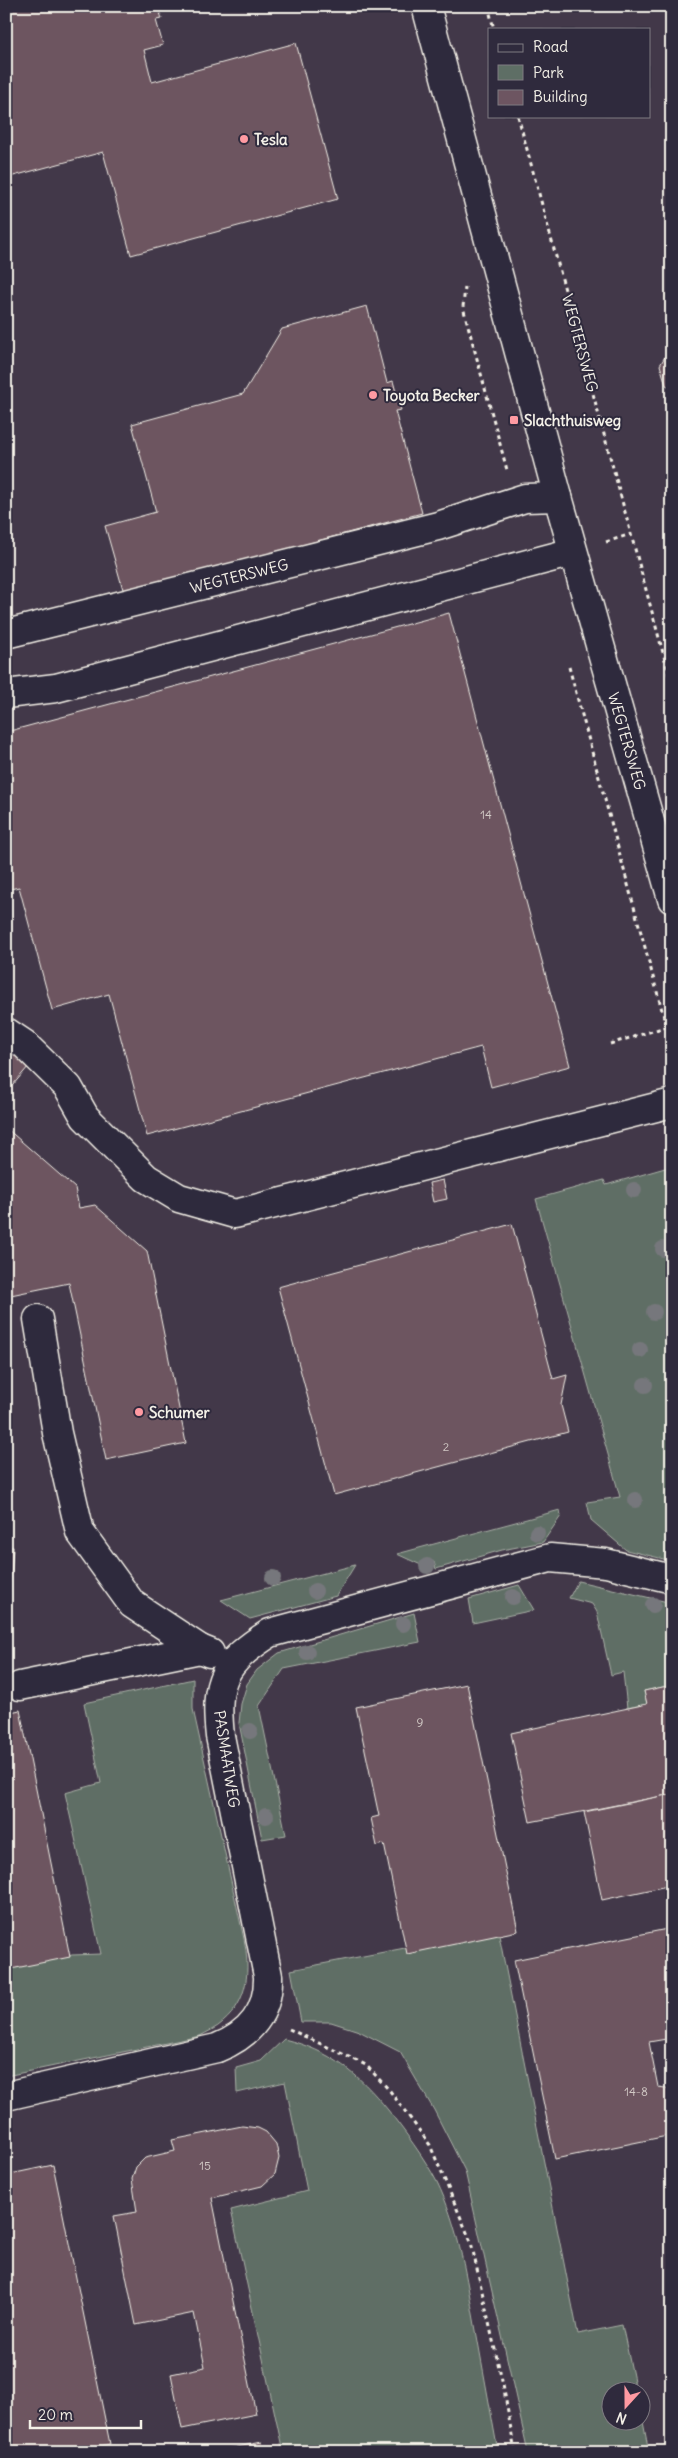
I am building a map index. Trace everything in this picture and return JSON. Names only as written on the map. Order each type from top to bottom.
[{"type":"street","name":"WEGTERSWEG","points":[[426,6],[573,552],[672,898]]},
{"type":"street","name":"WEGTERSWEG","points":[[6,634],[438,526],[525,498],[558,497]]},
{"type":"street","points":[[6,694],[56,688],[573,552]]},
{"type":"street","points":[[6,1032],[24,1044],[68,1087],[84,1118],[146,1178],[179,1198],[234,1214],[672,1103]]},
{"type":"street","points":[[38,1319],[57,1433],[80,1532],[132,1604],[200,1649],[232,1664]]},
{"type":"street","name":"PASMAATWEG","points":[[6,2096],[217,2048],[243,2033],[258,2017],[268,1995],[268,1976],[220,1736],[217,1707],[222,1678],[247,1648],[270,1633],[550,1558],[606,1563],[672,1579]]},
{"type":"street","points":[[20,1686],[200,1649]]},
{"type":"path","points":[[488,6],[494,28]]},
{"type":"path","name":"WEGTERSWEG","points":[[519,118],[672,686]]},
{"type":"path","points":[[610,1044],[672,1025]]},
{"type":"path","points":[[258,2017],[326,2045],[366,2065],[390,2091],[430,2145],[471,2242],[504,2390],[515,2452]]},
{"type":"shaded area","points":[[6,6],[672,6],[672,2452],[6,2452]]},
{"type":"green space","points":[[672,1166],[672,1561],[626,1550],[591,1520],[587,1502],[620,1497],[536,1199],[604,1180],[606,1185]]},
{"type":"green space","points":[[560,1510],[561,1516],[543,1542],[502,1550],[436,1569],[434,1562],[421,1565],[397,1554]]},
{"type":"green space","points":[[355,1565],[336,1596],[250,1619],[221,1600]]},
{"type":"green space","points":[[578,1581],[672,1603],[672,1685],[644,1691],[647,1704],[627,1708],[623,1672],[611,1675],[597,1612],[592,1604],[569,1598]]},
{"type":"green space","points":[[519,1585],[534,1610],[473,1623],[469,1599]]},
{"type":"green space","points":[[414,1613],[420,1642],[284,1669],[259,1706],[286,1835],[262,1839],[239,1723],[241,1704],[247,1684],[257,1670],[279,1653]]},
{"type":"green space","points":[[193,1679],[193,1709],[246,1950],[247,1973],[243,1994],[232,2013],[221,2024],[200,2036],[6,2076],[6,1969],[72,1955],[101,1954],[65,1793],[101,1783],[84,1703]]},
{"type":"green space","points":[[498,1930],[578,2334],[622,2325],[634,2380],[600,2380],[600,2430],[645,2430],[649,2452],[528,2452],[465,2171],[434,2110],[400,2052],[359,2031],[331,2022],[301,2022],[291,1970]]},
{"type":"green space","points":[[284,2039],[301,2044],[330,2057],[366,2085],[408,2136],[437,2182],[450,2214],[463,2264],[498,2452],[283,2452],[231,2210],[307,2191],[285,2082],[237,2093],[236,2068],[261,2061]]},
{"type":"building","points":[[6,6],[158,6],[162,19],[156,20],[163,45],[144,50],[152,82],[296,43],[338,199],[131,255],[103,152],[6,178]]},
{"type":"building","points":[[367,306],[387,383],[393,381],[401,410],[395,411],[422,513],[124,593],[105,526],[156,512],[132,424],[243,394],[282,329]]},
{"type":"building","points":[[672,345],[672,388],[666,385],[660,365]]},
{"type":"building","points":[[449,613],[570,1066],[491,1087],[481,1047],[147,1136],[109,994],[52,1010],[19,887],[6,890],[6,732]]},
{"type":"building","points":[[13,1042],[34,1060],[12,1086],[6,1081],[6,1050]]},
{"type":"building","points":[[6,1128],[75,1188],[79,1208],[95,1205],[147,1251],[186,1443],[106,1460],[69,1283],[6,1296]]},
{"type":"building","points":[[443,1180],[447,1199],[433,1202],[429,1183]]},
{"type":"building","points":[[512,1224],[553,1379],[567,1375],[561,1405],[568,1432],[334,1495],[278,1287]]},
{"type":"building","points":[[6,1547],[13,1547],[6,1650]]},
{"type":"building","points":[[467,1684],[518,1931],[407,1954],[384,1844],[377,1846],[371,1818],[379,1816],[356,1707]]},
{"type":"building","points":[[672,1685],[672,1794],[530,1822],[511,1733],[647,1704],[644,1691]]},
{"type":"building","points":[[20,1710],[70,1957],[6,1970],[6,1713]]},
{"type":"building","points":[[672,1794],[672,1885],[602,1900],[584,1812]]},
{"type":"building","points":[[672,1928],[672,2038],[649,2042],[658,2087],[672,2089],[672,2135],[555,2159],[514,1960]]},
{"type":"building","points":[[242,2126],[258,2128],[266,2132],[276,2144],[279,2158],[275,2174],[262,2186],[212,2198],[256,2414],[182,2429],[171,2374],[205,2367],[194,2313],[136,2325],[114,2216],[137,2212],[132,2179],[136,2167],[145,2158],[175,2151],[172,2140]]},
{"type":"building","points":[[53,2165],[110,2444],[73,2452],[6,2452],[6,2175]]},
{"type":"building","points":[[262,2442],[264,2452],[213,2452]]},
{"type":"place","name":"Tesla","points":[[244,139]]},
{"type":"place","name":"Toyota Becker","points":[[373,395]]},
{"type":"place","name":"Slachthuisweg","points":[[514,420]]},
{"type":"place","name":"Schumer","points":[[139,1412]]}]
